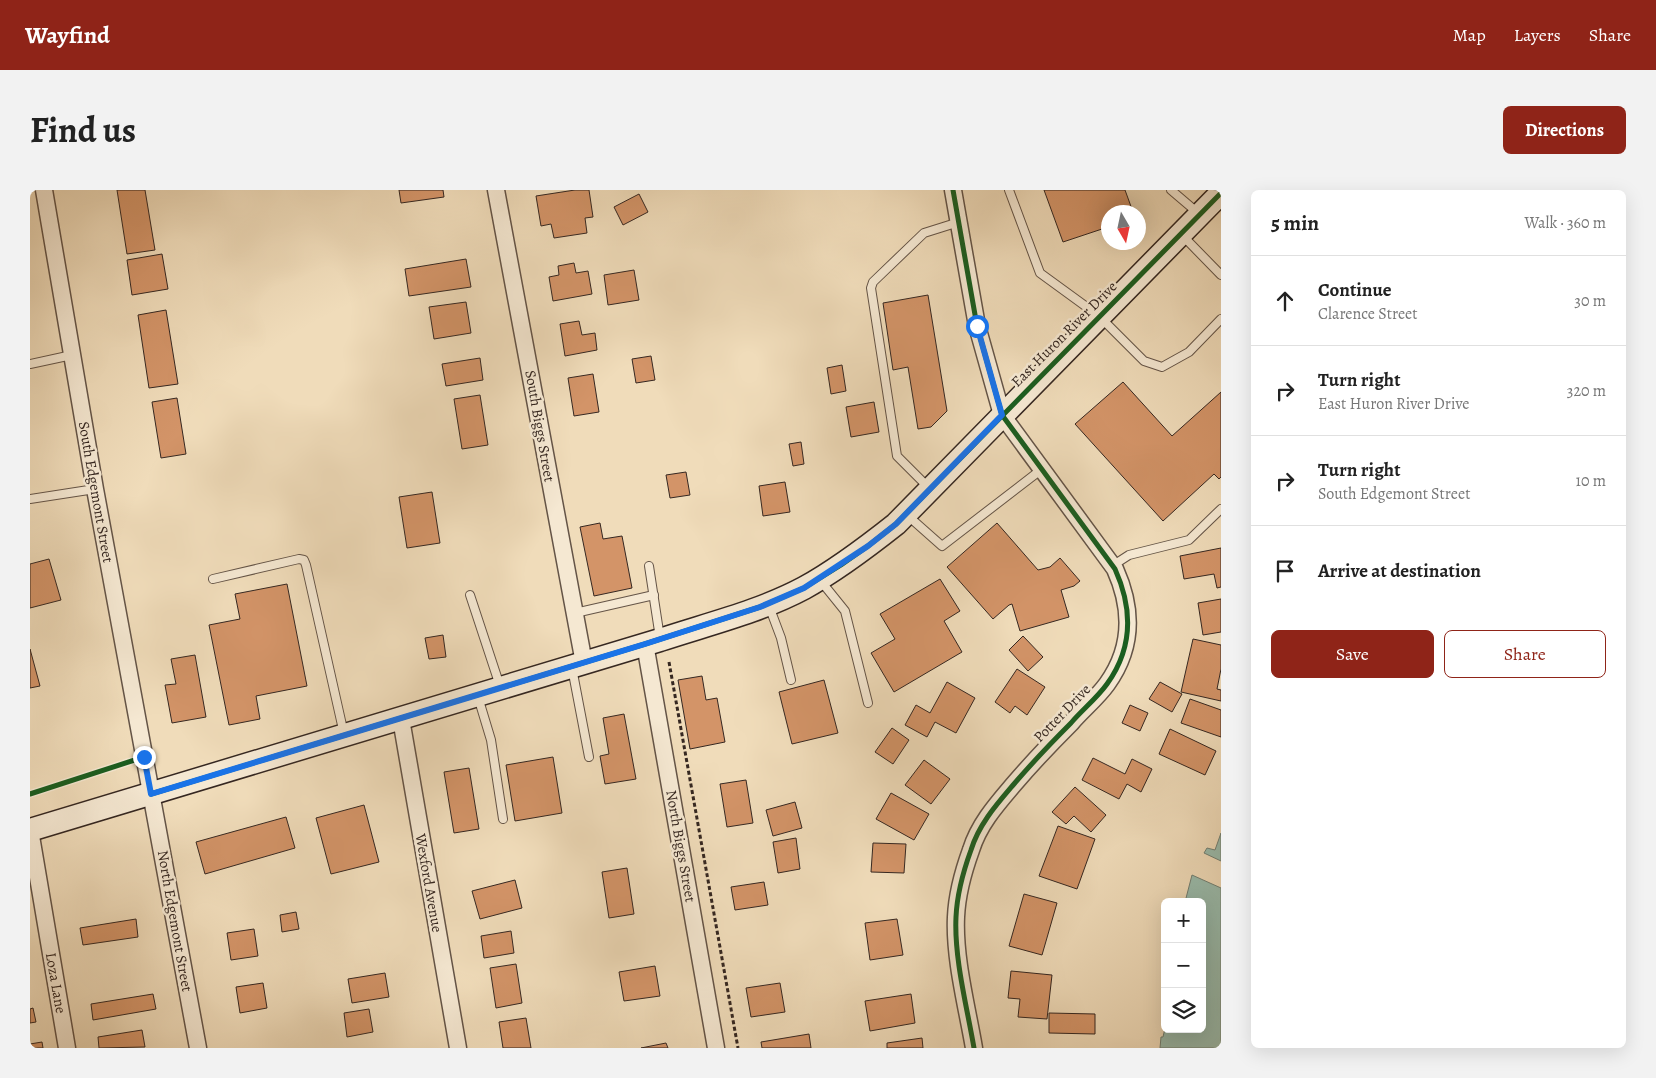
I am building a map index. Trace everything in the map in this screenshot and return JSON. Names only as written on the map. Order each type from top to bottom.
[{"type":"main road","name":"East Huron River Drive","points":[[30,830],[652,642],[768,604],[804,588],[868,546],[906,513],[1221,193]]},
{"type":"street","name":"South Edgemont Street","points":[[44,190],[95,489],[151,794]]},
{"type":"street","name":"South Biggs Street","points":[[496,190],[575,613],[578,665]]},
{"type":"street","points":[[954,190],[977,326],[1002,415]]},
{"type":"street","name":"Potter Drive","points":[[974,1048],[957,952],[956,917],[961,882],[971,848],[991,811],[1035,760],[1107,685],[1120,663],[1127,639],[1128,619],[1127,604],[1122,584],[1112,566],[1002,415]]},
{"type":"street","name":"North Biggs Street","points":[[652,642],[716,1048]]},
{"type":"street","name":"Wexford Avenue","points":[[402,719],[458,1048]]},
{"type":"street","name":"North Edgemont Street","points":[[151,794],[198,1048]]},
{"type":"street","name":"Loza Lane","points":[[30,830],[67,1048]]},
{"type":"lane","points":[[1010,190],[1040,273],[1099,316],[1144,361],[1162,367],[1189,352],[1221,320]]},
{"type":"lane","points":[[1171,190],[1199,215]]},
{"type":"lane","points":[[930,488],[897,456],[871,288],[873,282],[924,233],[959,222]]},
{"type":"lane","points":[[1181,234],[1221,275]]},
{"type":"lane","points":[[30,364],[73,355]]},
{"type":"lane","points":[[906,513],[942,546],[1042,469]]},
{"type":"lane","points":[[30,499],[95,489]]},
{"type":"lane","points":[[1112,566],[1129,555],[1189,540],[1221,509]]},
{"type":"lane","points":[[213,579],[299,559],[304,560],[344,736]]},
{"type":"lane","points":[[650,566],[654,595],[652,642]]},
{"type":"lane","points":[[819,578],[844,611],[868,703]]},
{"type":"lane","points":[[470,595],[500,688]]},
{"type":"lane","points":[[575,613],[654,595]]},
{"type":"lane","points":[[768,604],[781,638],[791,680]]},
{"type":"lane","points":[[578,665],[589,757]]},
{"type":"lane","points":[[478,695],[491,740],[503,820]]},
{"type":"path","points":[[669,662],[738,1048]]},
{"type":"shaded area","points":[[1221,833],[1221,861],[1204,853],[1207,848],[1215,850]]},
{"type":"shaded area","points":[[1192,875],[1221,888],[1221,1048],[1160,1048],[1161,1037],[1163,1037],[1164,1033],[1206,1033],[1206,898],[1186,898]]},
{"type":"building","points":[[117,190],[145,190],[155,250],[127,254]]},
{"type":"building","points":[[399,190],[443,190],[444,197],[401,203]]},
{"type":"building","points":[[575,190],[589,190],[593,217],[585,218],[587,233],[554,238],[551,224],[541,226],[536,196]]},
{"type":"building","points":[[1044,190],[1125,190],[1130,205],[1101,205],[1101,229],[1063,242]]},
{"type":"building","points":[[639,194],[648,212],[623,225],[614,207]]},
{"type":"building","points":[[162,254],[168,289],[132,295],[127,260]]},
{"type":"building","points":[[466,259],[471,287],[409,296],[405,269]]},
{"type":"building","points":[[574,263],[576,273],[588,271],[592,294],[553,301],[549,277],[559,275],[558,266]]},
{"type":"building","points":[[634,270],[639,300],[608,305],[604,275]]},
{"type":"building","points":[[928,295],[947,411],[931,427],[918,429],[908,367],[893,370],[883,303]]},
{"type":"building","points":[[466,302],[471,333],[434,339],[429,307]]},
{"type":"building","points":[[166,310],[178,384],[149,388],[138,315]]},
{"type":"building","points":[[579,321],[582,335],[595,333],[597,350],[565,356],[560,324]]},
{"type":"building","points":[[651,356],[655,380],[636,383],[632,359]]},
{"type":"building","points":[[480,358],[483,380],[446,386],[442,364]]},
{"type":"building","points":[[842,365],[846,391],[831,394],[827,368]]},
{"type":"building","points":[[593,374],[599,412],[574,416],[568,378]]},
{"type":"building","points":[[1123,382],[1172,436],[1221,392],[1221,477],[1219,479],[1214,474],[1163,521],[1075,424]]},
{"type":"building","points":[[480,395],[488,445],[462,449],[454,399]]},
{"type":"building","points":[[177,398],[186,454],[161,458],[152,402]]},
{"type":"building","points":[[874,402],[879,432],[851,437],[846,407]]},
{"type":"building","points":[[801,442],[804,464],[793,466],[789,444]]},
{"type":"building","points":[[686,472],[690,495],[670,498],[666,475]]},
{"type":"building","points":[[785,482],[790,512],[763,516],[759,486]]},
{"type":"building","points":[[432,492],[440,543],[407,548],[399,497]]},
{"type":"building","points":[[600,523],[603,539],[622,536],[632,588],[594,596],[580,527]]},
{"type":"building","points":[[997,523],[1038,570],[1050,567],[1060,558],[1080,581],[1074,586],[1061,590],[1069,617],[1020,631],[1012,604],[993,619],[947,567]]},
{"type":"building","points":[[1221,548],[1221,587],[1217,588],[1214,574],[1184,579],[1180,556]]},
{"type":"building","points":[[49,559],[61,600],[30,608],[30,564]]},
{"type":"building","points":[[940,579],[960,611],[944,621],[962,652],[894,692],[871,653],[895,639],[880,614]]},
{"type":"building","points":[[287,584],[307,686],[256,696],[260,719],[229,725],[209,625],[240,619],[235,594]]},
{"type":"building","points":[[1221,599],[1221,632],[1203,635],[1198,603]]},
{"type":"building","points":[[443,635],[446,657],[429,659],[425,638]]},
{"type":"building","points":[[1023,636],[1043,657],[1028,671],[1009,650]]},
{"type":"building","points":[[1193,639],[1221,645],[1221,669],[1217,689],[1221,690],[1221,701],[1181,692]]},
{"type":"building","points":[[30,649],[40,686],[30,688]]},
{"type":"building","points":[[195,655],[206,717],[172,723],[165,685],[176,684],[171,659]]},
{"type":"building","points":[[1017,669],[1045,687],[1027,715],[1015,706],[1010,713],[995,702]]},
{"type":"building","points":[[702,676],[706,700],[717,698],[725,742],[690,749],[678,680]]},
{"type":"building","points":[[824,680],[838,733],[792,744],[779,692]]},
{"type":"building","points":[[947,682],[975,698],[956,733],[935,722],[927,737],[905,725],[916,705],[930,713]]},
{"type":"building","points":[[1160,682],[1182,694],[1172,712],[1149,699]]},
{"type":"building","points":[[1190,699],[1221,710],[1221,737],[1181,723]]},
{"type":"building","points":[[1130,705],[1148,713],[1140,731],[1122,723]]},
{"type":"building","points":[[624,714],[636,779],[605,784],[600,756],[609,754],[603,718]]},
{"type":"building","points":[[892,728],[909,740],[893,764],[875,752]]},
{"type":"building","points":[[1170,729],[1216,751],[1205,775],[1159,754]]},
{"type":"building","points":[[553,757],[562,813],[515,821],[506,765]]},
{"type":"building","points":[[1093,758],[1125,774],[1132,759],[1152,769],[1141,792],[1127,784],[1119,799],[1082,780]]},
{"type":"building","points":[[924,760],[950,779],[931,804],[905,785]]},
{"type":"building","points":[[469,768],[479,829],[454,833],[444,772]]},
{"type":"building","points":[[746,780],[753,823],[727,827],[720,784]]},
{"type":"building","points":[[1075,787],[1106,815],[1091,832],[1074,816],[1066,824],[1052,812]]},
{"type":"building","points":[[891,793],[929,814],[914,840],[876,819]]},
{"type":"building","points":[[795,802],[802,828],[773,836],[766,810]]},
{"type":"building","points":[[364,805],[379,862],[331,874],[316,818]]},
{"type":"building","points":[[286,817],[295,848],[205,874],[196,842]]},
{"type":"building","points":[[1058,826],[1095,839],[1077,889],[1039,876]]},
{"type":"building","points":[[796,838],[800,869],[778,873],[773,842]]},
{"type":"building","points":[[873,843],[906,844],[904,873],[871,872]]},
{"type":"building","points":[[627,868],[634,914],[609,918],[602,872]]},
{"type":"building","points":[[515,880],[522,908],[480,919],[472,891]]},
{"type":"building","points":[[764,882],[768,905],[735,910],[731,887]]},
{"type":"building","points":[[1024,894],[1057,903],[1042,955],[1009,946]]},
{"type":"building","points":[[296,912],[299,929],[282,932],[280,915]]},
{"type":"building","points":[[136,919],[138,937],[83,945],[80,928]]},
{"type":"building","points":[[897,919],[903,955],[870,960],[865,923]]},
{"type":"building","points":[[254,929],[258,956],[231,960],[227,933]]},
{"type":"building","points":[[511,931],[514,953],[484,958],[481,936]]},
{"type":"building","points":[[516,964],[522,1003],[496,1008],[490,968]]},
{"type":"building","points":[[655,966],[660,996],[624,1001],[619,972]]},
{"type":"building","points":[[1011,971],[1052,975],[1047,1019],[1018,1017],[1020,999],[1008,998]]},
{"type":"building","points":[[385,973],[389,997],[352,1003],[348,979]]},
{"type":"building","points":[[263,983],[267,1008],[240,1013],[236,987]]},
{"type":"building","points":[[780,983],[785,1012],[751,1017],[746,988]]},
{"type":"building","points":[[153,994],[156,1009],[93,1020],[91,1004]]},
{"type":"building","points":[[911,994],[915,1023],[870,1031],[865,1001]]},
{"type":"building","points":[[33,1008],[36,1022],[30,1023],[30,1009]]},
{"type":"building","points":[[369,1009],[373,1032],[347,1037],[344,1013]]},
{"type":"building","points":[[1049,1013],[1095,1014],[1095,1034],[1049,1033]]},
{"type":"building","points":[[526,1018],[531,1048],[503,1048],[499,1022]]},
{"type":"building","points":[[142,1030],[145,1047],[99,1048],[98,1037]]},
{"type":"building","points":[[809,1034],[811,1048],[762,1048],[761,1042]]},
{"type":"building","points":[[922,1038],[923,1048],[887,1048],[887,1043]]},
{"type":"building","points":[[42,1042],[43,1048],[30,1048],[30,1044]]},
{"type":"building","points":[[666,1043],[668,1048],[641,1048]]},
{"type":"cycle path","points":[[953,190],[977,326],[1002,415],[1115,569],[1125,599],[1128,628],[1122,656],[1107,684],[1001,799],[974,841],[959,891],[956,933],[959,966],[974,1048]]},
{"type":"cycle path","points":[[151,794],[645,644],[760,607],[804,588],[841,565],[896,524],[1221,193]]},
{"type":"cycle path","points":[[30,794],[144,757]]},
{"type":"route","points":[[144,757],[151,794],[660,640],[760,607],[804,588],[841,565],[896,524],[1002,415],[977,326]]}]
